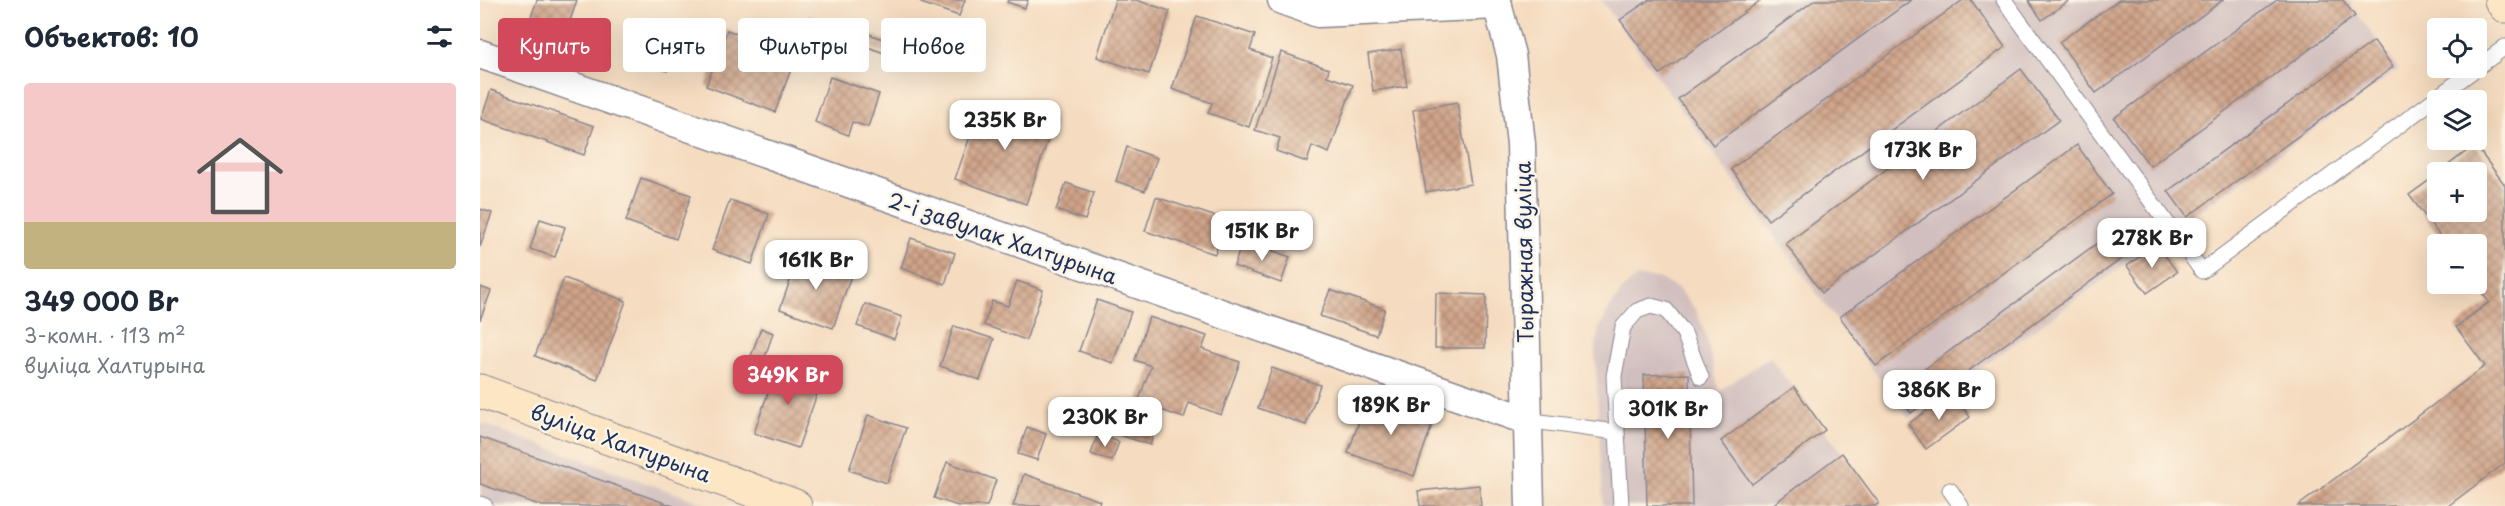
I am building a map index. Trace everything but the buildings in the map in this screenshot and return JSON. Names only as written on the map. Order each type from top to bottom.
[{"type":"street","points":[[1282,0],[1318,13],[1497,2]]},
{"type":"street","points":[[2501,0],[2505,6]]},
{"type":"street","name":"Тыражная вуліца","points":[[1497,2],[1511,55],[1521,144],[1530,506]]},
{"type":"street","name":"2-і завулак Халтурына","points":[[480,54],[1527,420]]},
{"type":"street","name":"вуліца Халтурына","points":[[480,391],[795,506]]},
{"type":"lane","points":[[2004,0],[2202,271],[2505,47]]},
{"type":"lane","points":[[1621,506],[1615,432],[1614,376],[1623,327],[1637,311],[1650,306],[1666,310],[1684,333],[1701,377]]},
{"type":"lane","points":[[1527,420],[1615,432]]},
{"type":"lane","points":[[1950,490],[1961,506]]},
{"type":"lane","points":[[480,504],[485,506]]},
{"type":"shaded area","points":[[1601,0],[2347,0],[2398,69],[1909,419]]},
{"type":"shaded area","points":[[1637,277],[1658,278],[1678,289],[1696,310],[1706,336],[1719,391],[1770,357],[1882,506],[1603,506],[1595,351],[1599,329],[1610,307],[1624,288]]},
{"type":"shaded area","points":[[480,423],[710,506],[480,506]]}]
